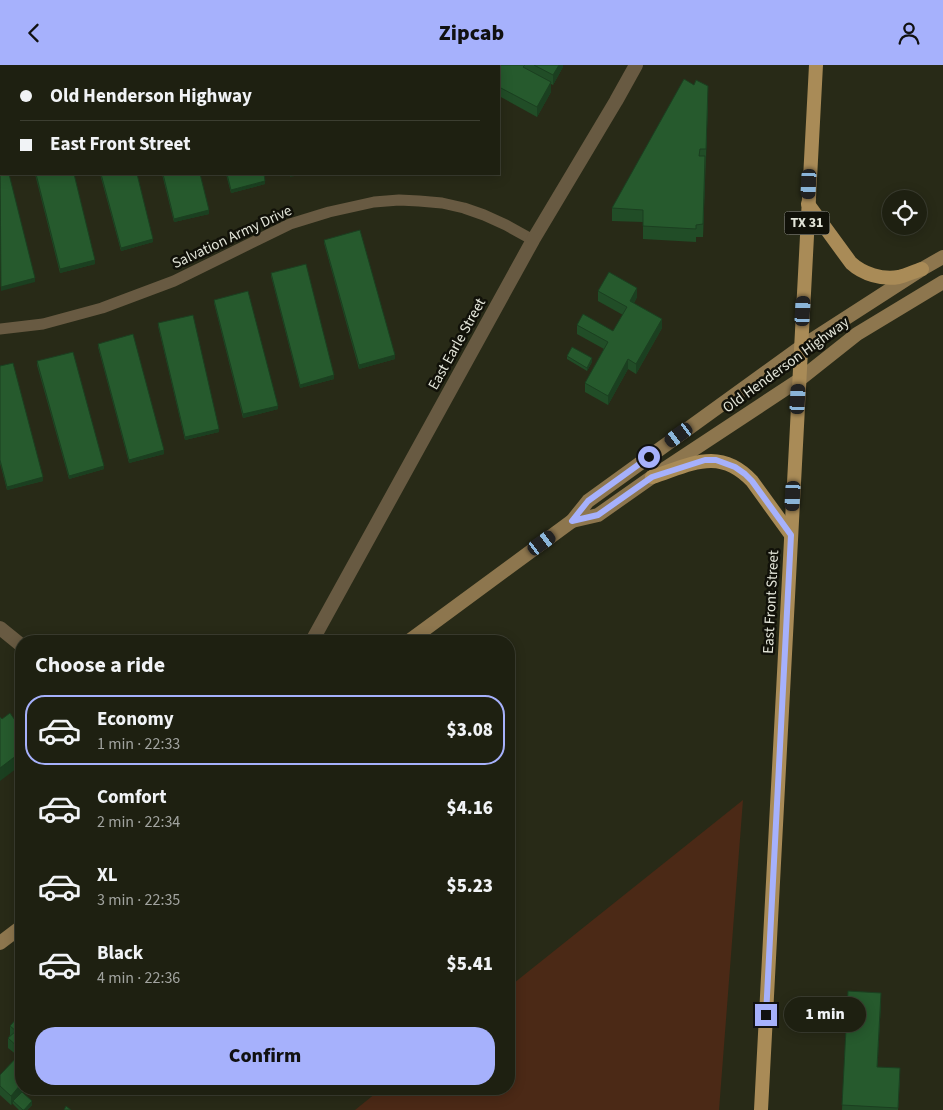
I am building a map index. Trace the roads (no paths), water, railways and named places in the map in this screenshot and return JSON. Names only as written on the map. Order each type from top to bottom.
[{"type":"main road","name":"East Front Street","points":[[761,1110],[816,65]]},
{"type":"main road","points":[[808,203],[850,263],[859,270],[891,278],[922,269]]},
{"type":"main road","name":"Old Henderson Highway","points":[[417,635],[572,521],[588,501],[801,347],[943,257]]},
{"type":"main road","name":"Old Henderson Highway","points":[[572,521],[598,515],[799,380],[857,334],[943,282]]},
{"type":"main road","points":[[652,477],[705,460],[716,460],[730,465],[745,474],[752,481],[791,535]]},
{"type":"main road","points":[[0,943],[15,932]]},
{"type":"street","name":"East Earle Street","points":[[315,635],[533,240],[636,65]]},
{"type":"street","points":[[0,628],[15,640]]},
{"type":"lane","name":"Salvation Army Drive","points":[[0,329],[43,323],[102,308],[174,281],[290,224],[329,212],[374,203],[399,200],[457,206],[484,215],[533,240]]}]
